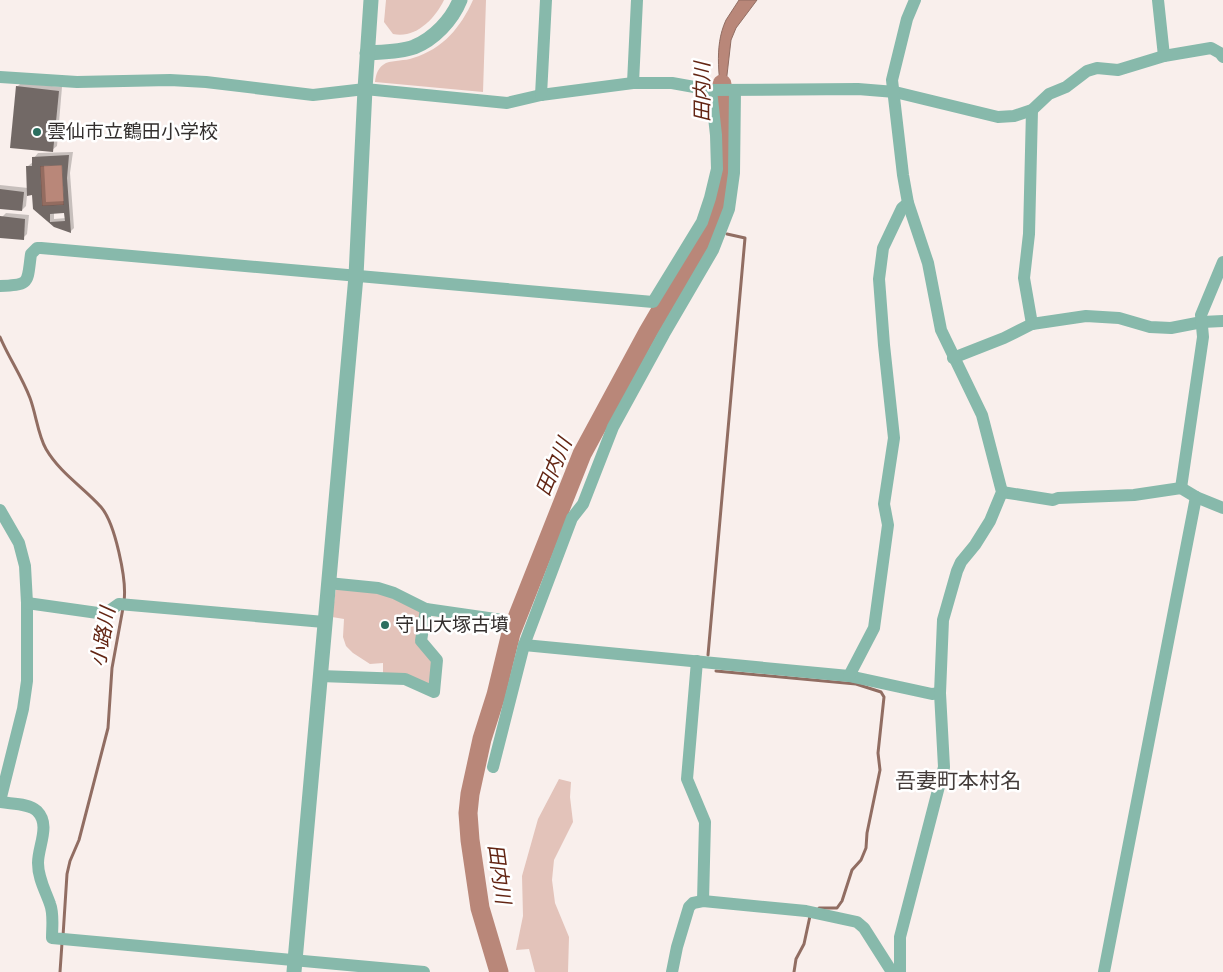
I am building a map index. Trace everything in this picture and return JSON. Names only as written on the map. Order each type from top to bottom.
[{"type":"street","points":[[295,966],[356,276],[371,0]]},
{"type":"street","points":[[367,53],[414,47],[442,28],[460,0]]},
{"type":"street","points":[[541,95],[546,0]]},
{"type":"street","points":[[633,83],[637,0]]},
{"type":"street","points":[[900,972],[900,936],[944,766],[940,693],[944,620],[957,571],[990,521],[1002,492],[982,415],[941,330],[928,263],[908,203],[903,175],[895,92],[892,80],[915,0]]},
{"type":"street","points":[[1158,0],[1164,56]]},
{"type":"street","points":[[0,77],[77,82],[170,80],[206,82],[313,95],[365,89],[507,103],[541,95],[633,83],[672,83],[713,90],[858,88],[895,92],[998,117],[1014,116],[1032,110],[1049,94],[1066,87],[1087,71],[1097,68],[1118,70],[1164,56],[1211,48],[1223,57]]},
{"type":"street","points":[[0,286],[19,286],[26,281],[28,278],[30,254],[37,248],[41,248],[653,302],[702,222],[710,198],[717,170],[713,90]]},
{"type":"street","points":[[493,767],[524,645],[572,518],[582,504],[613,427],[713,250],[729,209],[734,173],[733,90]]},
{"type":"street","points":[[1032,110],[1029,234],[1024,278],[1032,324]]},
{"type":"street","points":[[849,676],[874,628],[888,525],[884,504],[894,438],[879,279],[883,248],[902,208],[908,203]]},
{"type":"street","points":[[1181,488],[1204,337],[1201,314],[1223,262]]},
{"type":"street","points":[[954,358],[1004,338],[1032,324],[1086,316],[1119,318],[1150,327],[1171,328],[1202,322],[1223,321]]},
{"type":"street","points":[[1002,492],[1053,500],[1058,498],[1134,495],[1181,488],[1196,497],[1223,508]]},
{"type":"street","points":[[1104,972],[1196,497]]},
{"type":"street","points":[[0,510],[18,544],[25,566],[27,603],[27,681],[23,709],[0,801],[31,806],[42,818],[44,827],[38,863],[42,888],[50,904],[52,914],[52,938],[295,966],[424,972]]},
{"type":"street","points":[[328,582],[378,588],[394,593],[426,609],[502,620]]},
{"type":"street","points":[[27,603],[105,614],[119,604],[124,604],[324,622]]},
{"type":"street","points":[[320,676],[405,680],[434,692],[438,660],[422,641],[426,609]]},
{"type":"street","points":[[524,645],[849,676],[932,694],[940,693]]},
{"type":"street","points":[[697,661],[687,778],[705,822],[703,900]]},
{"type":"street","points":[[672,972],[677,947],[689,908],[692,903],[703,900],[806,912],[857,922],[864,928],[892,972]]},
{"type":"shaded area","points":[[386,0],[444,0],[435,14],[423,26],[401,35],[393,34],[384,22]]},
{"type":"shaded area","points":[[473,0],[486,0],[483,92],[375,82],[378,71],[386,63],[413,58],[424,54],[442,43],[457,28]]},
{"type":"shaded area","points":[[739,0],[757,0],[736,28],[731,40],[723,110],[718,64],[720,42],[726,20]]},
{"type":"shaded area","points":[[62,165],[64,205],[42,206],[40,166]]},
{"type":"shaded area","points":[[336,588],[376,591],[423,611],[419,642],[434,661],[431,685],[383,675],[383,663],[370,664],[346,646],[343,637],[344,619],[332,617]]},
{"type":"shaded area","points":[[559,779],[571,782],[570,797],[573,822],[554,860],[552,880],[555,903],[569,937],[568,972],[535,972],[529,949],[516,950],[523,916],[522,876],[538,819]]},
{"type":"building","points":[[16,86],[59,91],[53,152],[10,148]]},
{"type":"building","points":[[69,155],[67,178],[71,233],[54,227],[33,209],[32,195],[27,196],[26,166],[32,166],[32,157]],"holes":[[[62,165],[64,205],[42,206],[40,166]],[[64,213],[65,221],[50,222],[50,214]]]},
{"type":"building","points":[[0,189],[24,192],[22,211],[0,209]]},
{"type":"building","points":[[0,216],[25,219],[24,240],[0,238]]},
{"type":"waterway","name":"田内川","points":[[499,972],[480,908],[468,813],[470,794],[482,739],[496,695],[511,633],[582,454],[648,332],[708,230],[715,211],[725,169],[722,84]]},
{"type":"waterway","name":"田内川","points":[[708,230],[715,232]]},
{"type":"waterway","points":[[708,655],[745,238],[727,234]]},
{"type":"waterway","name":"小路川","points":[[0,337],[30,398],[46,449],[58,465],[101,507],[111,525],[122,566],[124,601]]},
{"type":"waterway","name":"小路川","points":[[63,936],[67,874],[79,840],[108,728],[112,668],[123,608]]},
{"type":"waterway","points":[[716,671],[856,684],[881,692],[884,697],[878,753],[880,770],[867,833],[866,848],[861,860],[852,870],[842,901],[837,908],[819,908]]},
{"type":"waterway","points":[[794,972],[796,959],[804,944],[810,916]]},
{"type":"waterway","name":"小路川","points":[[60,972],[62,943]]},
{"type":"place","name":"雲仙市立鶴田小学校","points":[[37,132]]},
{"type":"place","name":"守山大塚古墳","points":[[385,625]]},
{"type":"district","name":"吾妻町本村名","points":[[958,781]]}]
